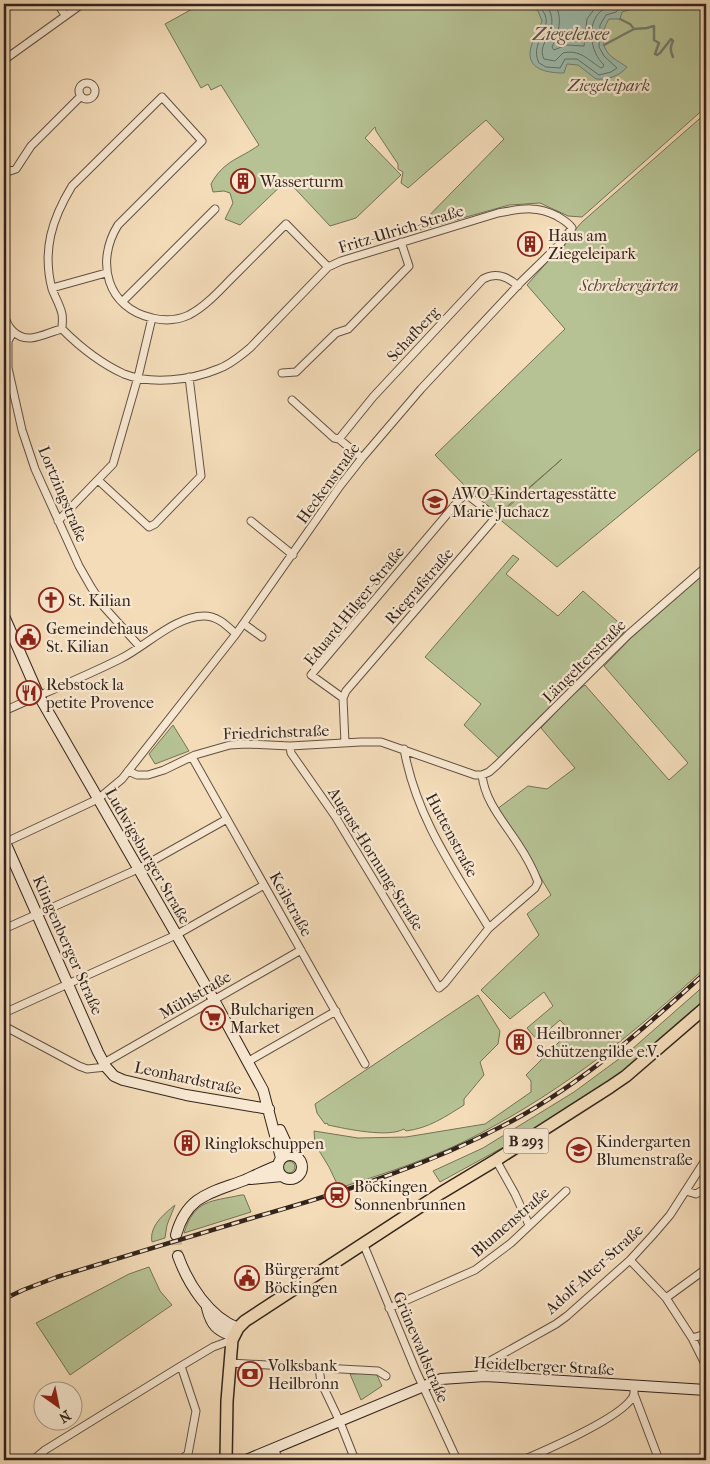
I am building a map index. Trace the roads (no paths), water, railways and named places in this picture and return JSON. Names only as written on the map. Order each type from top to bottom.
[{"type":"main road","name":"B 293","points":[[234,1335],[263,1308],[441,1193],[584,1105],[626,1076],[706,1007]]},
{"type":"main road","points":[[226,1460],[226,1401],[234,1335]]},
{"type":"street","points":[[58,4],[66,15]]},
{"type":"street","points":[[4,60],[82,4]]},
{"type":"street","points":[[4,173],[16,170],[31,146],[81,96]]},
{"type":"street","points":[[4,314],[8,326],[13,332],[31,338],[54,330],[62,330],[62,314],[52,288],[48,262],[53,222],[72,186],[162,97],[202,141],[118,225],[110,237],[106,273],[113,292],[122,302],[136,312],[152,318],[173,319],[188,315],[204,304],[286,224],[328,267]]},
{"type":"street","points":[[122,302],[215,209]]},
{"type":"street","name":"Fritz-Ulrich-Straße","points":[[62,330],[87,353],[126,374],[163,381],[189,378],[219,369],[235,360],[250,348],[328,267],[341,261],[498,213],[524,209],[541,209],[568,222],[572,228]]},
{"type":"street","name":"Heckenstraße","points":[[128,771],[244,624],[340,486],[362,458],[421,389],[561,243],[572,228]]},
{"type":"street","points":[[282,373],[296,372],[336,333],[348,329],[409,266],[401,242]]},
{"type":"street","points":[[52,288],[106,273]]},
{"type":"street","name":"Schafberg","points":[[339,439],[373,397],[483,279],[492,274],[509,278],[518,286]]},
{"type":"street","points":[[58,521],[113,464],[138,377],[152,318]]},
{"type":"street","name":"Lortzingstraße","points":[[13,332],[8,341],[8,368],[35,469],[91,588],[104,607],[140,647]]},
{"type":"street","points":[[98,480],[149,528],[201,476],[189,378]]},
{"type":"street","points":[[292,400],[334,438],[339,439],[362,458]]},
{"type":"street","name":"Eduard-Hilger-Straße","points":[[343,698],[311,675],[460,499],[464,496],[470,497]]},
{"type":"street","name":"Riegrafstraße","points":[[343,698],[352,684],[496,517],[470,497]]},
{"type":"street","points":[[251,520],[293,555]]},
{"type":"street","name":"Längelterstraße","points":[[482,775],[497,765],[629,634],[706,567]]},
{"type":"street","name":"Ludwigsburger Straße","points":[[4,616],[39,696],[214,1000],[263,1090],[269,1109],[293,1155]]},
{"type":"street","points":[[4,711],[121,659],[175,624],[191,617],[206,616],[220,620],[236,634]]},
{"type":"street","points":[[244,624],[262,637]]},
{"type":"street","points":[[343,698],[345,743]]},
{"type":"street","name":"Friedrichstraße","points":[[128,771],[138,775],[148,775],[215,748],[230,745],[290,746],[381,742],[465,772],[482,775]]},
{"type":"street","name":"August-Hornung-Straße","points":[[290,746],[291,753],[335,816],[439,988],[446,984],[489,928]]},
{"type":"street","name":"Huttenstraße","points":[[404,749],[408,773],[422,814],[489,928]]},
{"type":"street","name":"Keilstraße","points":[[192,757],[366,1064]]},
{"type":"street","points":[[4,842],[98,799],[122,779],[128,771]]},
{"type":"street","points":[[482,775],[489,800],[518,844],[538,882],[535,888],[489,928]]},
{"type":"street","points":[[4,929],[138,868],[227,819]]},
{"type":"street","name":"Klingenberger Straße","points":[[4,842],[105,1065]]},
{"type":"street","points":[[4,1013],[176,935],[264,885]]},
{"type":"street","name":"Mühlstraße","points":[[105,1065],[301,950]]},
{"type":"street","points":[[247,1062],[336,1011]]},
{"type":"street","points":[[4,1026],[79,1066],[87,1069],[105,1065]]},
{"type":"street","name":"Leonhardstraße","points":[[105,1065],[114,1076],[123,1080],[186,1095],[269,1109]]},
{"type":"street","name":"Ludwigsburger Straße","points":[[269,1109],[270,1119],[279,1146],[279,1162]]},
{"type":"street","points":[[176,1235],[189,1207],[213,1191],[245,1180],[279,1162],[287,1155],[293,1155],[298,1158],[302,1163],[302,1169],[299,1175],[287,1179],[278,1171],[279,1162]]},
{"type":"street","name":"Adolf-Alter-Straße","points":[[480,1375],[483,1366],[490,1361],[567,1316],[630,1260],[670,1214],[706,1159]]},
{"type":"street","points":[[496,1160],[515,1194],[529,1225]]},
{"type":"street","points":[[245,1180],[282,1176]]},
{"type":"street","points":[[686,1191],[696,1194],[706,1188]]},
{"type":"street","name":"Blumenstraße","points":[[389,1308],[475,1270],[511,1242],[566,1192]]},
{"type":"street","name":"Grünewaldstraße","points":[[363,1243],[422,1387],[457,1460]]},
{"type":"street","points":[[178,1256],[186,1274],[206,1305],[209,1315],[217,1328],[220,1332],[234,1335]]},
{"type":"street","points":[[630,1260],[666,1298],[692,1338],[706,1366]]},
{"type":"street","points":[[666,1298],[703,1271]]},
{"type":"street","points":[[692,1338],[706,1334]]},
{"type":"street","points":[[33,1460],[45,1450],[234,1335]]},
{"type":"street","points":[[230,1363],[378,1371],[386,1376]]},
{"type":"street","points":[[181,1366],[196,1411],[188,1454],[184,1457]]},
{"type":"street","points":[[319,1368],[321,1382],[355,1460]]},
{"type":"street","name":"Heidelberger Straße","points":[[246,1460],[441,1379],[480,1375],[634,1390],[706,1390]]},
{"type":"street","points":[[523,1460],[587,1430],[609,1417],[627,1403],[634,1390]]},
{"type":"street","points":[[634,1390],[659,1460]]},
{"type":"street","points":[[274,1448],[279,1460]]},
{"type":"water","name":"Ziegeleisee","points":[[529,4],[650,4],[622,12],[620,19],[609,19],[603,36],[604,45],[612,57],[627,67],[617,75],[596,79],[578,65],[567,64],[564,73],[551,72],[539,69],[531,61],[531,47],[542,21],[538,11]]},
{"type":"waterway","points":[[620,19],[630,24],[634,29],[654,26],[654,40],[659,43],[655,54],[660,53],[671,39],[673,41],[671,45],[673,57]]},
{"type":"waterway","points":[[604,45],[634,29]]},
{"type":"tunnel","points":[[176,1235],[178,1256]]},
{"type":"railway","points":[[4,1299],[57,1277],[385,1177],[480,1137],[539,1106],[614,1053],[706,972]]},
{"type":"place","name":"Wasserturm","points":[[243,181]]},
{"type":"place","name":"Haus am Ziegeleipark","points":[[530,244]]},
{"type":"place","name":"AWO-Kindertagesstätte Marie Juchacz","points":[[435,502]]},
{"type":"place","name":"St. Kilian","points":[[51,600]]},
{"type":"place","name":"Gemeindehaus St. Kilian","points":[[28,637]]},
{"type":"place","name":"Rebstock la petite Provence","points":[[29,693]]},
{"type":"place","name":"Bulcharigen Market","points":[[213,1018]]},
{"type":"place","name":"Heilbronner Schützengilde e.V.","points":[[519,1042]]},
{"type":"place","name":"Ringlokschuppen","points":[[187,1143]]},
{"type":"place","name":"Kindergarten Blumenstraße","points":[[579,1150]]},
{"type":"place","name":"Böckingen Sonnenbrunnen","points":[[337,1195]]},
{"type":"place","name":"Bürgeramt Böckingen","points":[[247,1278]]},
{"type":"place","name":"Volksbank Heilbronn","points":[[250,1374]]},
{"type":"park label","name":"Ziegeleipark","points":[[609,85]]},
{"type":"park label","name":"Schrebergärten","points":[[629,285]]}]
